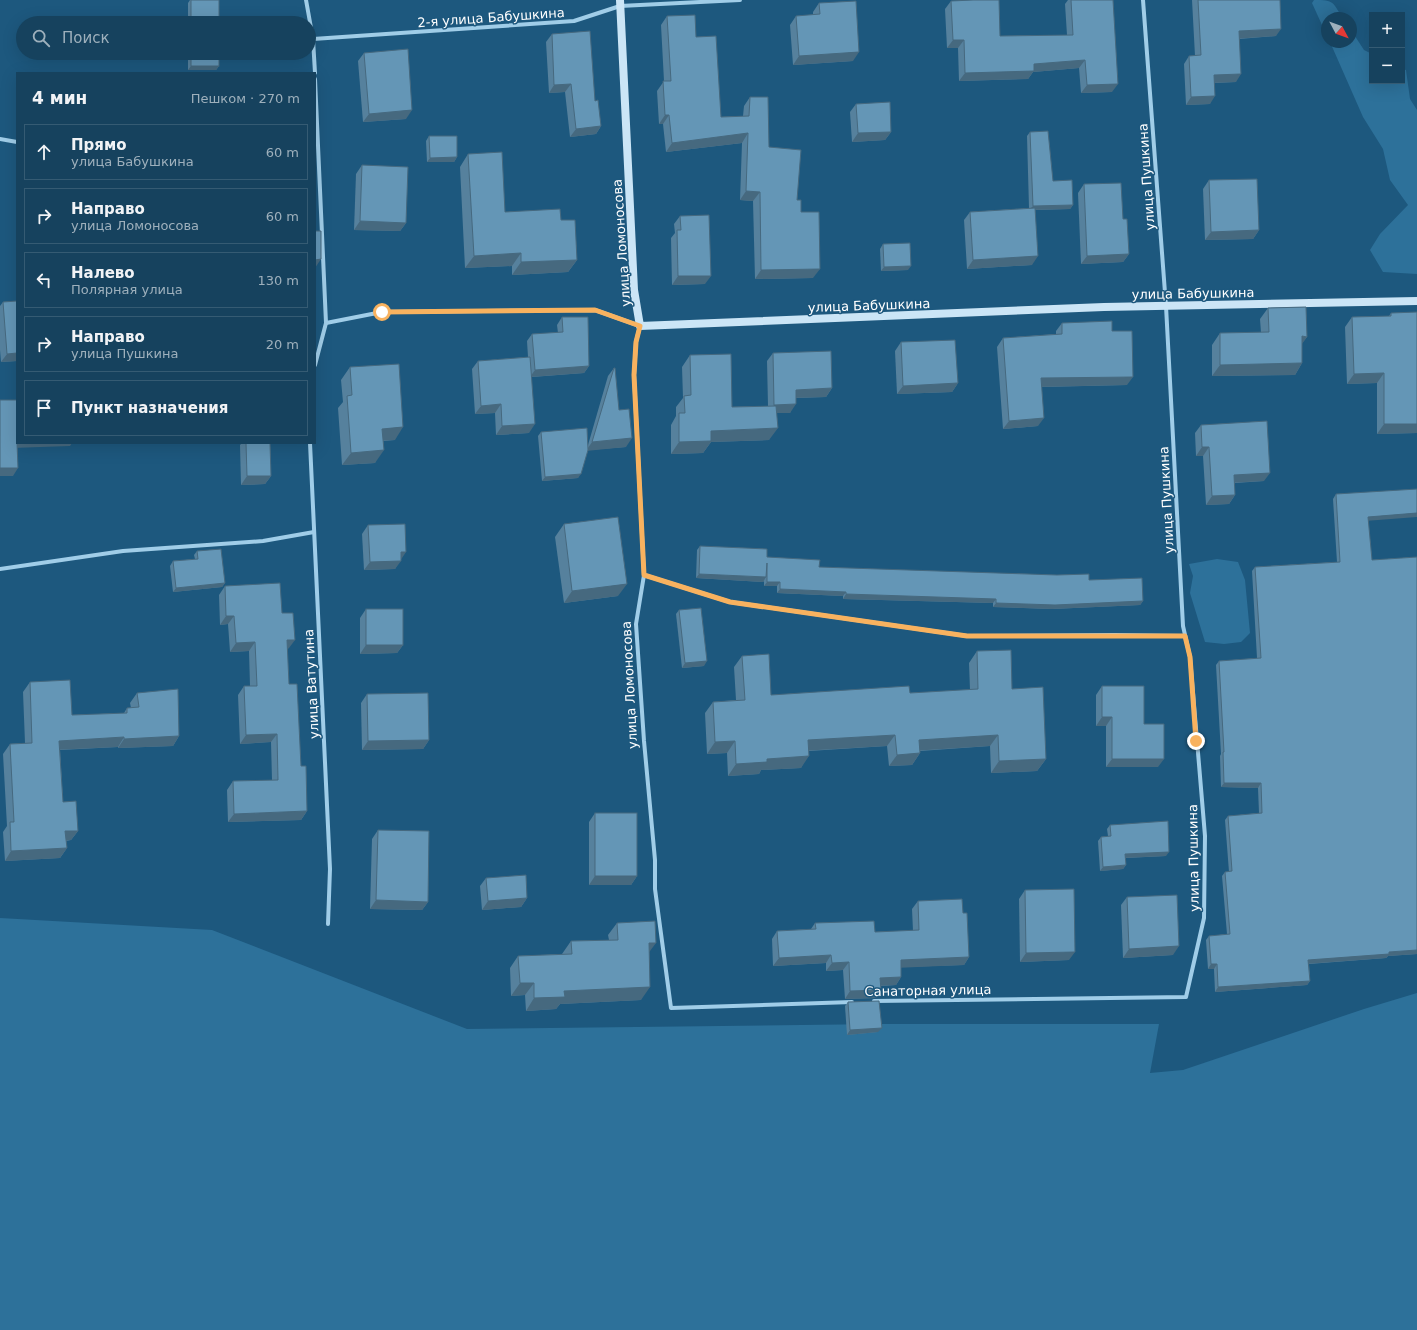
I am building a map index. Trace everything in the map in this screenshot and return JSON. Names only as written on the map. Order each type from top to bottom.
[{"type":"street","points":[[306,0],[309,16]]},
{"type":"street","name":"2-я улица Бабушкина","points":[[316,39],[574,21],[620,3],[740,0]]},
{"type":"street","name":"улица Пушкина","points":[[1143,0],[1166,306],[1183,626],[1190,657],[1205,836],[1204,918],[1186,997]]},
{"type":"street","name":"улица Ломоносова","points":[[620,3],[634,290],[640,326],[636,342],[634,375],[644,575],[636,624],[644,741],[655,860],[655,889],[671,1008]]},
{"type":"street","points":[[314,60],[315,72]]},
{"type":"street","points":[[316,112],[326,323],[316,361]]},
{"type":"street","points":[[0,139],[16,142]]},
{"type":"street","name":"улица Бабушкина","points":[[326,323],[382,312],[595,310],[640,326],[1104,307],[1417,301]]},
{"type":"street","name":"улица Ватутина","points":[[310,444],[330,869],[328,924]]},
{"type":"street","points":[[0,570],[123,552],[262,541],[314,532]]},
{"type":"street","points":[[644,575],[730,602],[967,636],[1185,636]]},
{"type":"street","name":"Санаторная улица","points":[[865,1002],[1186,997]]},
{"type":"street","name":"Санаторная улица","points":[[671,1008],[857,1002]]},
{"type":"shaded area","points":[[1314,0],[1330,1],[1335,5],[1339,12],[1321,12],[1321,23],[1312,3]]},
{"type":"shaded area","points":[[1357,39],[1364,50],[1369,52],[1369,84],[1405,84],[1406,70],[1410,99],[1417,110],[1417,274],[1383,272],[1370,250],[1380,234],[1408,205],[1390,180],[1383,149],[1363,117],[1333,48],[1357,48]]},
{"type":"shaded area","points":[[1217,559],[1238,562],[1245,580],[1250,633],[1241,642],[1224,644],[1205,642],[1190,593],[1193,576],[1189,564]]},
{"type":"shaded area","points":[[0,918],[212,930],[467,1029],[882,1024],[1159,1024],[1150,1073],[1183,1070],[1364,1009],[1417,993],[1417,1330],[0,1330]]},
{"type":"building","points":[[191,0],[219,0],[219,16],[191,16]]},
{"type":"building","points":[[999,0],[1000,36],[1073,35],[1071,0],[1113,0],[1118,84],[1087,85],[1085,60],[1034,64],[1034,71],[965,73],[964,40],[953,40],[951,1]]},
{"type":"building","points":[[1198,0],[1280,0],[1281,29],[1239,31],[1241,74],[1214,75],[1215,96],[1191,97],[1189,56],[1201,55]]},
{"type":"building","points":[[856,1],[859,52],[799,56],[796,16],[820,14],[819,3]]},
{"type":"building","points":[[695,15],[696,37],[716,36],[721,117],[749,116],[750,97],[768,97],[769,147],[801,150],[797,200],[801,200],[801,212],[819,212],[820,269],[761,270],[760,192],[746,191],[748,133],[672,143],[669,115],[665,115],[663,81],[671,81],[667,16]]},
{"type":"building","points":[[590,31],[595,101],[598,100],[601,126],[576,129],[571,84],[554,85],[552,34]]},
{"type":"building","points":[[408,49],[412,110],[369,114],[364,53]]},
{"type":"building","points":[[191,60],[219,60],[219,66],[191,66]]},
{"type":"building","points":[[890,102],[891,132],[858,133],[856,104]]},
{"type":"building","points":[[1048,131],[1053,181],[1072,180],[1073,205],[1033,206],[1030,132]]},
{"type":"building","points":[[429,136],[457,136],[457,157],[430,158]]},
{"type":"building","points":[[502,152],[505,212],[560,209],[561,220],[575,220],[577,260],[521,262],[521,253],[474,256],[468,154]]},
{"type":"building","points":[[362,165],[408,167],[406,223],[360,221]]},
{"type":"building","points":[[1257,179],[1259,230],[1211,232],[1209,180]]},
{"type":"building","points":[[1121,183],[1123,219],[1127,219],[1129,254],[1087,256],[1084,184]]},
{"type":"building","points":[[1035,208],[1038,256],[973,260],[970,212]]},
{"type":"building","points":[[709,215],[711,276],[678,276],[677,230],[681,230],[680,216]]},
{"type":"building","points":[[316,231],[321,231],[321,259],[316,260]]},
{"type":"building","points":[[910,243],[911,266],[884,267],[883,244]]},
{"type":"building","points":[[16,301],[16,353],[7,354],[3,302]]},
{"type":"building","points":[[1306,307],[1307,337],[1302,336],[1302,363],[1220,365],[1220,333],[1269,332],[1268,308]]},
{"type":"building","points":[[1417,312],[1417,424],[1384,424],[1384,373],[1354,374],[1352,317],[1391,316],[1391,313]]},
{"type":"building","points":[[562,317],[588,317],[589,366],[535,370],[532,334],[563,332]]},
{"type":"building","points":[[1112,321],[1112,331],[1132,331],[1133,377],[1041,378],[1044,418],[1009,421],[1003,338],[1062,334],[1062,323]]},
{"type":"building","points":[[955,340],[958,383],[903,386],[901,342]]},
{"type":"building","points":[[831,351],[832,388],[796,390],[796,404],[774,405],[773,353]]},
{"type":"building","points":[[731,354],[732,407],[776,406],[778,428],[711,431],[711,441],[679,442],[679,413],[685,413],[684,396],[691,395],[690,355]]},
{"type":"building","points":[[530,357],[535,424],[502,426],[501,404],[481,406],[478,361]]},
{"type":"building","points":[[399,364],[403,427],[382,429],[384,450],[351,453],[347,396],[352,395],[350,367]]},
{"type":"building","points":[[614,368],[619,410],[629,409],[632,438],[592,442]]},
{"type":"building","points":[[0,400],[16,400],[16,444],[18,468],[0,468]]},
{"type":"building","points":[[1267,421],[1270,473],[1234,475],[1235,495],[1212,496],[1209,447],[1202,447],[1201,425]]},
{"type":"building","points":[[587,428],[588,450],[581,474],[545,477],[541,432]]},
{"type":"building","points":[[246,444],[270,444],[271,476],[247,476]]},
{"type":"building","points":[[1417,489],[1417,513],[1368,517],[1372,560],[1417,557],[1417,950],[1389,952],[1389,954],[1308,960],[1310,981],[1218,987],[1217,964],[1211,964],[1209,936],[1230,934],[1225,872],[1232,871],[1228,816],[1262,813],[1261,783],[1224,783],[1224,752],[1219,661],[1261,658],[1255,567],[1340,562],[1336,494]]},
{"type":"building","points":[[618,517],[627,584],[572,591],[564,524]]},
{"type":"building","points":[[405,524],[406,552],[401,552],[401,561],[370,562],[368,525]]},
{"type":"building","points":[[700,546],[767,549],[767,557],[820,560],[819,567],[1057,575],[1089,574],[1089,580],[1142,578],[1143,601],[1055,605],[996,603],[996,599],[846,594],[846,592],[780,589],[780,582],[767,582],[767,563],[766,577],[699,574]]},
{"type":"building","points":[[221,549],[225,583],[176,588],[173,561],[198,559],[197,551]]},
{"type":"building","points":[[280,583],[282,613],[293,613],[295,640],[287,640],[289,684],[297,684],[301,766],[306,766],[307,811],[234,814],[233,781],[278,780],[277,734],[246,735],[244,686],[257,686],[255,642],[236,643],[234,616],[226,616],[225,586]]},
{"type":"building","points":[[701,608],[707,661],[685,663],[679,610]]},
{"type":"building","points":[[366,609],[403,609],[403,645],[366,645]]},
{"type":"building","points":[[1011,650],[1012,689],[1043,687],[1046,759],[999,761],[998,735],[919,740],[920,753],[897,755],[895,735],[808,740],[809,756],[767,759],[767,762],[736,764],[735,741],[715,742],[713,702],[745,700],[742,656],[769,654],[771,695],[909,686],[910,693],[978,689],[977,651]]},
{"type":"building","points":[[70,680],[72,715],[127,713],[127,708],[139,707],[137,693],[178,689],[179,736],[124,739],[124,737],[59,741],[63,802],[76,801],[78,831],[65,831],[67,848],[11,851],[10,822],[14,822],[10,744],[32,743],[30,682]]},
{"type":"building","points":[[1102,686],[1144,686],[1144,724],[1164,724],[1164,759],[1112,759],[1112,717],[1102,717]]},
{"type":"building","points":[[428,693],[429,740],[368,741],[367,694]]},
{"type":"building","points":[[595,813],[637,813],[637,876],[595,876]]},
{"type":"building","points":[[1168,821],[1169,852],[1125,854],[1126,865],[1103,867],[1101,837],[1111,836],[1110,825]]},
{"type":"building","points":[[378,830],[429,831],[428,902],[376,900]]},
{"type":"building","points":[[526,875],[527,898],[488,901],[486,878]]},
{"type":"building","points":[[1074,889],[1075,952],[1026,953],[1025,890]]},
{"type":"building","points":[[1177,895],[1179,946],[1129,949],[1127,897]]},
{"type":"building","points":[[962,899],[963,913],[967,913],[969,957],[901,960],[901,977],[880,978],[881,990],[850,991],[849,962],[832,963],[831,955],[779,958],[777,931],[816,929],[815,923],[874,921],[875,932],[919,930],[918,901]]},
{"type":"building","points":[[655,921],[656,943],[649,943],[650,987],[564,991],[565,997],[534,998],[534,983],[520,983],[518,956],[572,954],[571,941],[618,940],[617,923]]},
{"type":"building","points":[[879,1001],[882,1028],[850,1030],[848,1002]]},
{"type":"route","points":[[382,312],[595,310],[640,326],[636,342],[634,375],[644,575],[730,602],[967,636],[1185,636],[1190,657],[1196,741]]}]
